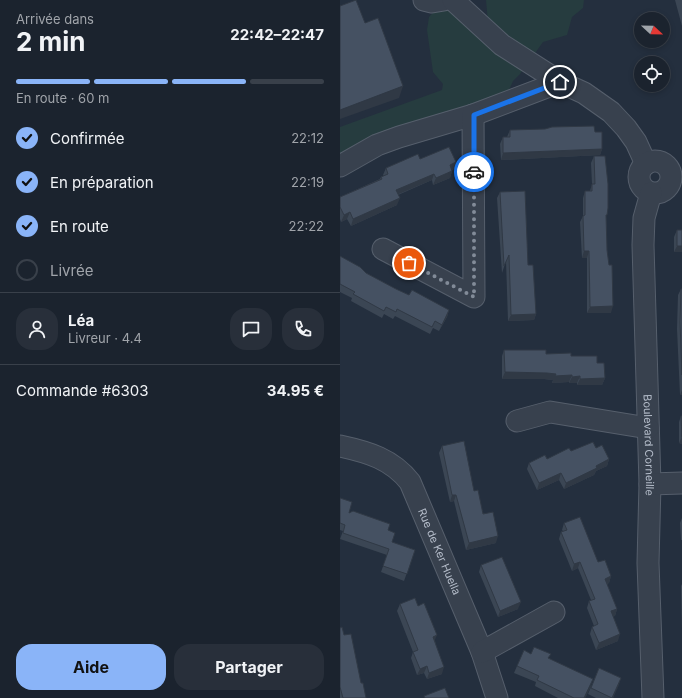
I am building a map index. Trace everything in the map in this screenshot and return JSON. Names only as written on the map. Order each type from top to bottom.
[{"type":"street","points":[[424,0],[432,2],[444,0]]},
{"type":"street","points":[[453,0],[502,45],[611,112],[626,128],[636,142],[646,164]]},
{"type":"street","points":[[340,166],[377,145],[398,137],[474,115],[560,82]]},
{"type":"street","points":[[383,249],[474,297],[474,115]]},
{"type":"street","points":[[660,162],[666,166],[676,180],[664,191],[656,194],[650,193],[643,188],[639,180],[640,172],[646,164],[660,162]]},
{"type":"street","name":"Boulevard Corneille","points":[[650,193],[644,218],[643,245],[650,484],[648,563],[653,698]]},
{"type":"street","points":[[517,421],[550,412],[648,428]]},
{"type":"street","name":"Rue de Ker Huella","points":[[340,446],[373,454],[387,460],[396,466],[410,482],[482,652],[497,698]]},
{"type":"street","points":[[650,484],[682,483]]},
{"type":"street","points":[[482,652],[554,612]]},
{"type":"green space","points":[[486,0],[584,0],[583,8],[572,17],[567,35],[543,42],[520,74],[513,81],[505,99],[399,143],[340,177],[340,127],[442,90],[443,84],[433,72],[427,30],[429,17],[436,9],[451,10],[488,22]]},
{"type":"building","points":[[356,0],[365,23],[378,18],[403,86],[340,110],[340,6]]},
{"type":"building","points":[[594,126],[595,132],[602,132],[602,149],[503,153],[503,137],[510,137],[510,130]]},
{"type":"building","points":[[449,147],[456,162],[450,165],[452,171],[436,178],[434,174],[396,190],[400,198],[353,219],[350,212],[344,215],[340,207],[340,197],[382,179],[381,177],[388,174],[386,168],[418,154],[420,159]]},
{"type":"building","points":[[594,156],[605,156],[608,184],[608,208],[606,215],[607,250],[609,265],[612,265],[613,306],[590,307],[589,251],[584,251],[583,216],[585,215],[585,191],[592,191],[592,184],[595,184]]},
{"type":"building","points":[[525,191],[528,265],[533,265],[536,314],[511,315],[509,255],[504,266],[500,192]]},
{"type":"building","points":[[677,230],[682,230],[682,246],[677,246]]},
{"type":"building","points":[[340,256],[360,267],[366,273],[396,289],[409,295],[412,290],[449,310],[442,325],[435,321],[432,327],[397,309],[396,312],[386,307],[384,311],[353,294],[355,292],[340,284]]},
{"type":"building","points":[[682,289],[682,375],[680,322]]},
{"type":"building","points":[[504,350],[546,350],[546,354],[571,353],[571,356],[597,356],[597,363],[604,363],[605,378],[580,379],[580,376],[572,377],[572,375],[555,376],[556,374],[547,373],[505,372]]},
{"type":"building","points":[[681,416],[682,416],[682,437]]},
{"type":"building","points":[[464,441],[474,491],[478,490],[483,514],[493,512],[498,536],[469,543],[456,495],[452,495],[442,446]]},
{"type":"building","points":[[593,442],[596,448],[602,445],[609,459],[596,466],[597,468],[566,483],[561,473],[539,483],[529,463],[545,455],[547,459],[569,448],[571,451]]},
{"type":"building","points":[[340,498],[352,502],[349,513],[353,511],[390,524],[388,530],[395,533],[392,542],[415,550],[407,574],[383,566],[389,549],[343,533],[345,525],[340,523]]},
{"type":"building","points":[[580,517],[598,562],[605,560],[611,576],[605,579],[617,609],[611,611],[620,634],[599,643],[592,627],[598,624],[589,601],[595,599],[580,562],[574,564],[561,532],[567,530],[564,523]]},
{"type":"building","points":[[502,557],[521,602],[500,611],[481,565]]},
{"type":"building","points":[[415,598],[418,606],[424,603],[437,635],[433,637],[444,667],[429,673],[427,666],[420,669],[413,652],[418,650],[400,604]]},
{"type":"building","points":[[342,627],[344,635],[351,634],[361,683],[363,683],[366,698],[343,698],[340,687],[340,628]]},
{"type":"building","points":[[534,647],[551,654],[548,658],[593,679],[584,698],[574,698],[537,680],[539,676],[517,666],[524,650],[531,654]]},
{"type":"building","points":[[599,668],[621,678],[612,698],[591,688]]},
{"type":"building","points":[[445,688],[449,698],[425,698],[424,696]]},
{"type":"way so far","points":[[409,263],[474,297],[474,172]]},
{"type":"route","points":[[474,172],[474,115],[560,82]]}]
